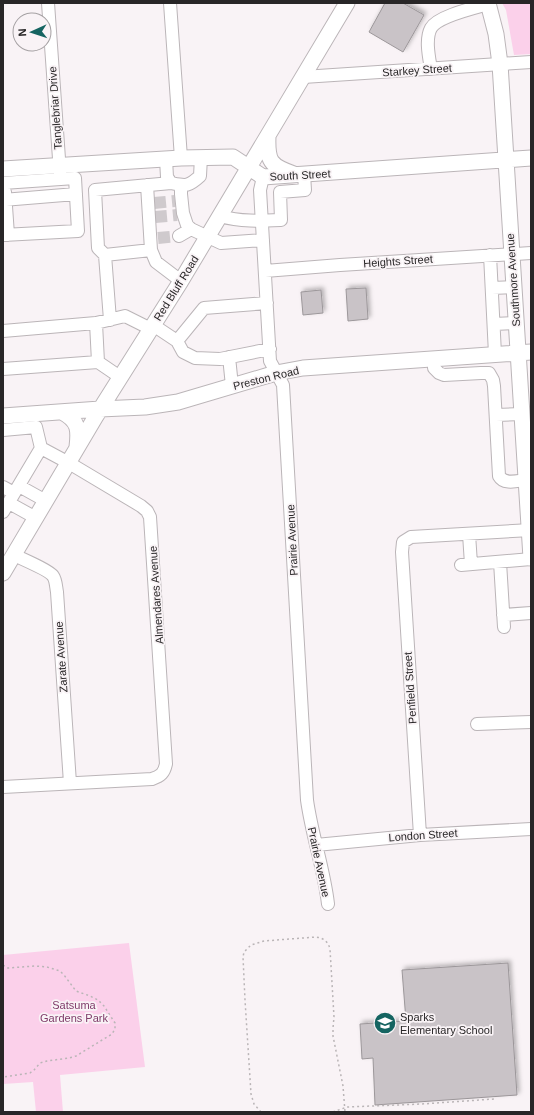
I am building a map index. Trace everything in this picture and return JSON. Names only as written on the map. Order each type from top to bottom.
[{"type":"main road","name":"Red Bluff Road","points":[[3,573],[100,409],[181,281],[348,3]]},
{"type":"main road","name":"Southmore Avenue","points":[[488,3],[496,34],[500,64],[516,323],[524,352],[522,414],[531,558]]},
{"type":"main road","points":[[268,136],[267,152],[271,161],[280,169],[295,175]]},
{"type":"main road","name":"South Street","points":[[4,176],[60,172],[181,158],[233,157],[263,177],[531,158]]},
{"type":"main road","name":"Preston Road","points":[[3,416],[35,421],[62,412],[145,407],[178,402],[276,373],[303,368],[524,352]]},
{"type":"main road","points":[[62,412],[71,416],[76,424],[79,434],[76,449]]},
{"type":"street","name":"Tanglebriar Drive","points":[[48,3],[60,172]]},
{"type":"street","points":[[170,3],[181,158]]},
{"type":"street","points":[[431,69],[428,38],[431,28],[437,21],[488,3]]},
{"type":"street","name":"Starkey Street","points":[[303,77],[531,62]]},
{"type":"street","points":[[110,320],[105,255],[98,248],[96,190],[147,185],[184,185],[192,183],[200,176],[201,158]]},
{"type":"street","points":[[166,159],[167,177],[176,184],[180,214],[187,225],[184,230],[221,243],[263,240]]},
{"type":"street","points":[[4,176],[5,235],[78,231],[76,178],[60,172]]},
{"type":"street","points":[[220,216],[234,220],[281,220],[280,192],[305,190],[295,175],[285,191]]},
{"type":"street","name":"Prairie Avenue","points":[[263,177],[260,190],[270,362],[283,385],[307,800],[326,885],[328,904]]},
{"type":"street","points":[[147,185],[151,203],[156,262],[181,281]]},
{"type":"street","points":[[5,200],[76,194]]},
{"type":"street","points":[[105,255],[153,237]]},
{"type":"street","name":"Heights Street","points":[[265,271],[531,253]]},
{"type":"street","points":[[490,255],[495,354]]},
{"type":"street","points":[[492,288],[514,287]]},
{"type":"street","points":[[176,341],[204,308],[267,303]]},
{"type":"street","points":[[3,331],[96,323],[125,316],[152,327],[176,341],[183,352],[195,358],[220,359],[270,349]]},
{"type":"street","points":[[96,323],[98,362]]},
{"type":"street","points":[[494,324],[516,323]]},
{"type":"street","points":[[229,357],[232,386]]},
{"type":"street","points":[[434,358],[434,368],[439,373],[444,375],[489,373],[493,380],[494,386],[499,476],[501,480],[504,481],[526,480]]},
{"type":"street","points":[[3,369],[98,362],[120,377]]},
{"type":"street","points":[[496,415],[522,414]]},
{"type":"street","points":[[3,430],[35,421],[41,448],[11,498]]},
{"type":"street","points":[[41,448],[69,463]]},
{"type":"street","name":"Almendares Avenue","points":[[69,463],[141,506],[147,511],[150,517],[166,764],[164,772],[152,779],[70,783]]},
{"type":"street","points":[[3,486],[11,498],[36,518]]},
{"type":"street","points":[[11,498],[46,501]]},
{"type":"street","points":[[530,530],[470,534],[466,564],[531,558]]},
{"type":"street","name":"Penfield Street","points":[[420,835],[402,546],[404,542],[411,537],[470,534]]},
{"type":"street","name":"Zarate Avenue","points":[[14,555],[46,571],[53,576],[56,583],[70,783]]},
{"type":"street","points":[[500,562],[503,621],[531,613]]},
{"type":"street","points":[[477,724],[531,722]]},
{"type":"street","points":[[3,787],[70,783]]},
{"type":"street","name":"London Street","points":[[316,845],[420,835],[531,828]]},
{"type":"path","points":[[261,1112],[254,1104],[251,1094],[244,1000],[243,957],[247,948],[257,943],[316,937],[322,938],[327,942],[331,953],[334,1017],[333,1036],[343,1086],[345,1112]]},
{"type":"path","points":[[3,965],[8,968],[35,966],[47,967],[60,971],[76,991],[98,1000],[104,1006],[115,1023],[115,1029],[112,1034],[76,1056],[40,1063],[30,1073],[3,1077]]},
{"type":"path","points":[[333,1112],[344,1108],[494,1099]]},
{"type":"green space","points":[[502,3],[531,3],[531,54],[514,55],[506,10]]},
{"type":"green space","name":"Satsuma Gardens Park","points":[[129,943],[145,1067],[60,1075],[63,1112],[36,1112],[33,1082],[3,1084],[3,955]]},
{"type":"building","points":[[385,3],[403,3],[424,15],[403,52],[369,32]]},
{"type":"building","points":[[366,288],[368,319],[348,321],[346,289]]},
{"type":"building","points":[[321,290],[323,313],[303,315],[301,292]]},
{"type":"building","points":[[508,963],[517,1095],[375,1105],[373,1058],[362,1059],[360,1024],[406,1021],[402,970]]},
{"type":"tunnel","points":[[154,203],[175,201]]},
{"type":"tunnel","points":[[155,217],[177,215]]},
{"type":"tunnel","points":[[158,238],[179,236]]},
{"type":"place","name":"Sparks Elementary School","points":[[385,1023]]}]
